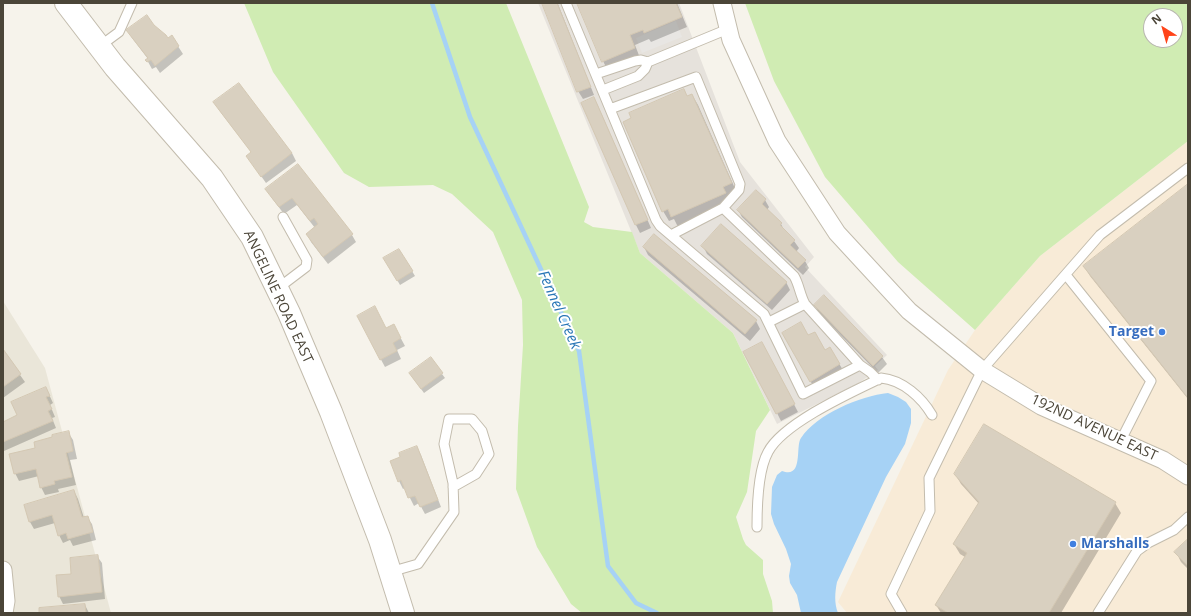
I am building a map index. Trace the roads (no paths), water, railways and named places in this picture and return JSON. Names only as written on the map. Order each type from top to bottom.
[{"type":"street","name":"ANGELINE ROAD EAST","points":[[66,3],[115,67],[212,178],[252,237],[289,313],[331,412],[380,540],[403,613]]},
{"type":"street","name":"192ND AVENUE EAST","points":[[722,3],[731,40],[777,141],[837,233],[909,311],[982,370],[1041,406],[1163,460],[1188,476]]},
{"type":"street","points":[[3,570],[6,601],[4,613]]},
{"type":"lane","points":[[100,46],[119,32],[132,3]]},
{"type":"lane","points":[[566,3],[656,220],[660,226],[764,314],[803,394],[860,366]]},
{"type":"lane","points":[[596,74],[635,61],[641,60],[648,62],[728,29]]},
{"type":"lane","points":[[602,90],[638,76],[645,69],[648,62]]},
{"type":"lane","points":[[610,109],[696,77],[740,184],[739,190],[723,208],[672,235]]},
{"type":"lane","points":[[902,613],[891,594],[930,511],[929,478],[982,370],[1100,236],[1188,168]]},
{"type":"lane","points":[[723,208],[794,276],[798,282],[805,304],[860,366],[870,372],[878,380]]},
{"type":"lane","points":[[277,289],[306,267],[307,260],[283,217]]},
{"type":"lane","points":[[1066,275],[1151,381],[1120,442]]},
{"type":"lane","points":[[769,322],[805,304]]},
{"type":"lane","points":[[757,527],[757,514],[763,463],[768,452],[775,442],[795,425],[820,409],[881,378],[887,378],[914,393],[932,415]]},
{"type":"lane","points":[[390,572],[418,564],[454,512],[453,487],[444,444],[449,419],[472,419],[482,432],[489,454],[476,474],[453,487]]},
{"type":"lane","points":[[1098,613],[1137,551],[1148,543],[1174,530],[1188,517]]},
{"type":"water","points":[[888,393],[906,402],[911,409],[911,423],[905,444],[886,477],[837,582],[835,598],[838,613],[801,613],[797,595],[790,583],[789,576],[791,564],[771,514],[772,487],[777,475],[782,471],[789,472],[796,466],[798,460],[799,442],[808,429],[817,421],[852,402]]},
{"type":"waterway","name":"Fennel Creek","points":[[432,3],[470,117],[579,351],[608,566],[636,603],[657,613]]},
{"type":"place","name":"Target","points":[[1162,332]]},
{"type":"place","name":"Marshalls","points":[[1073,544]]}]
